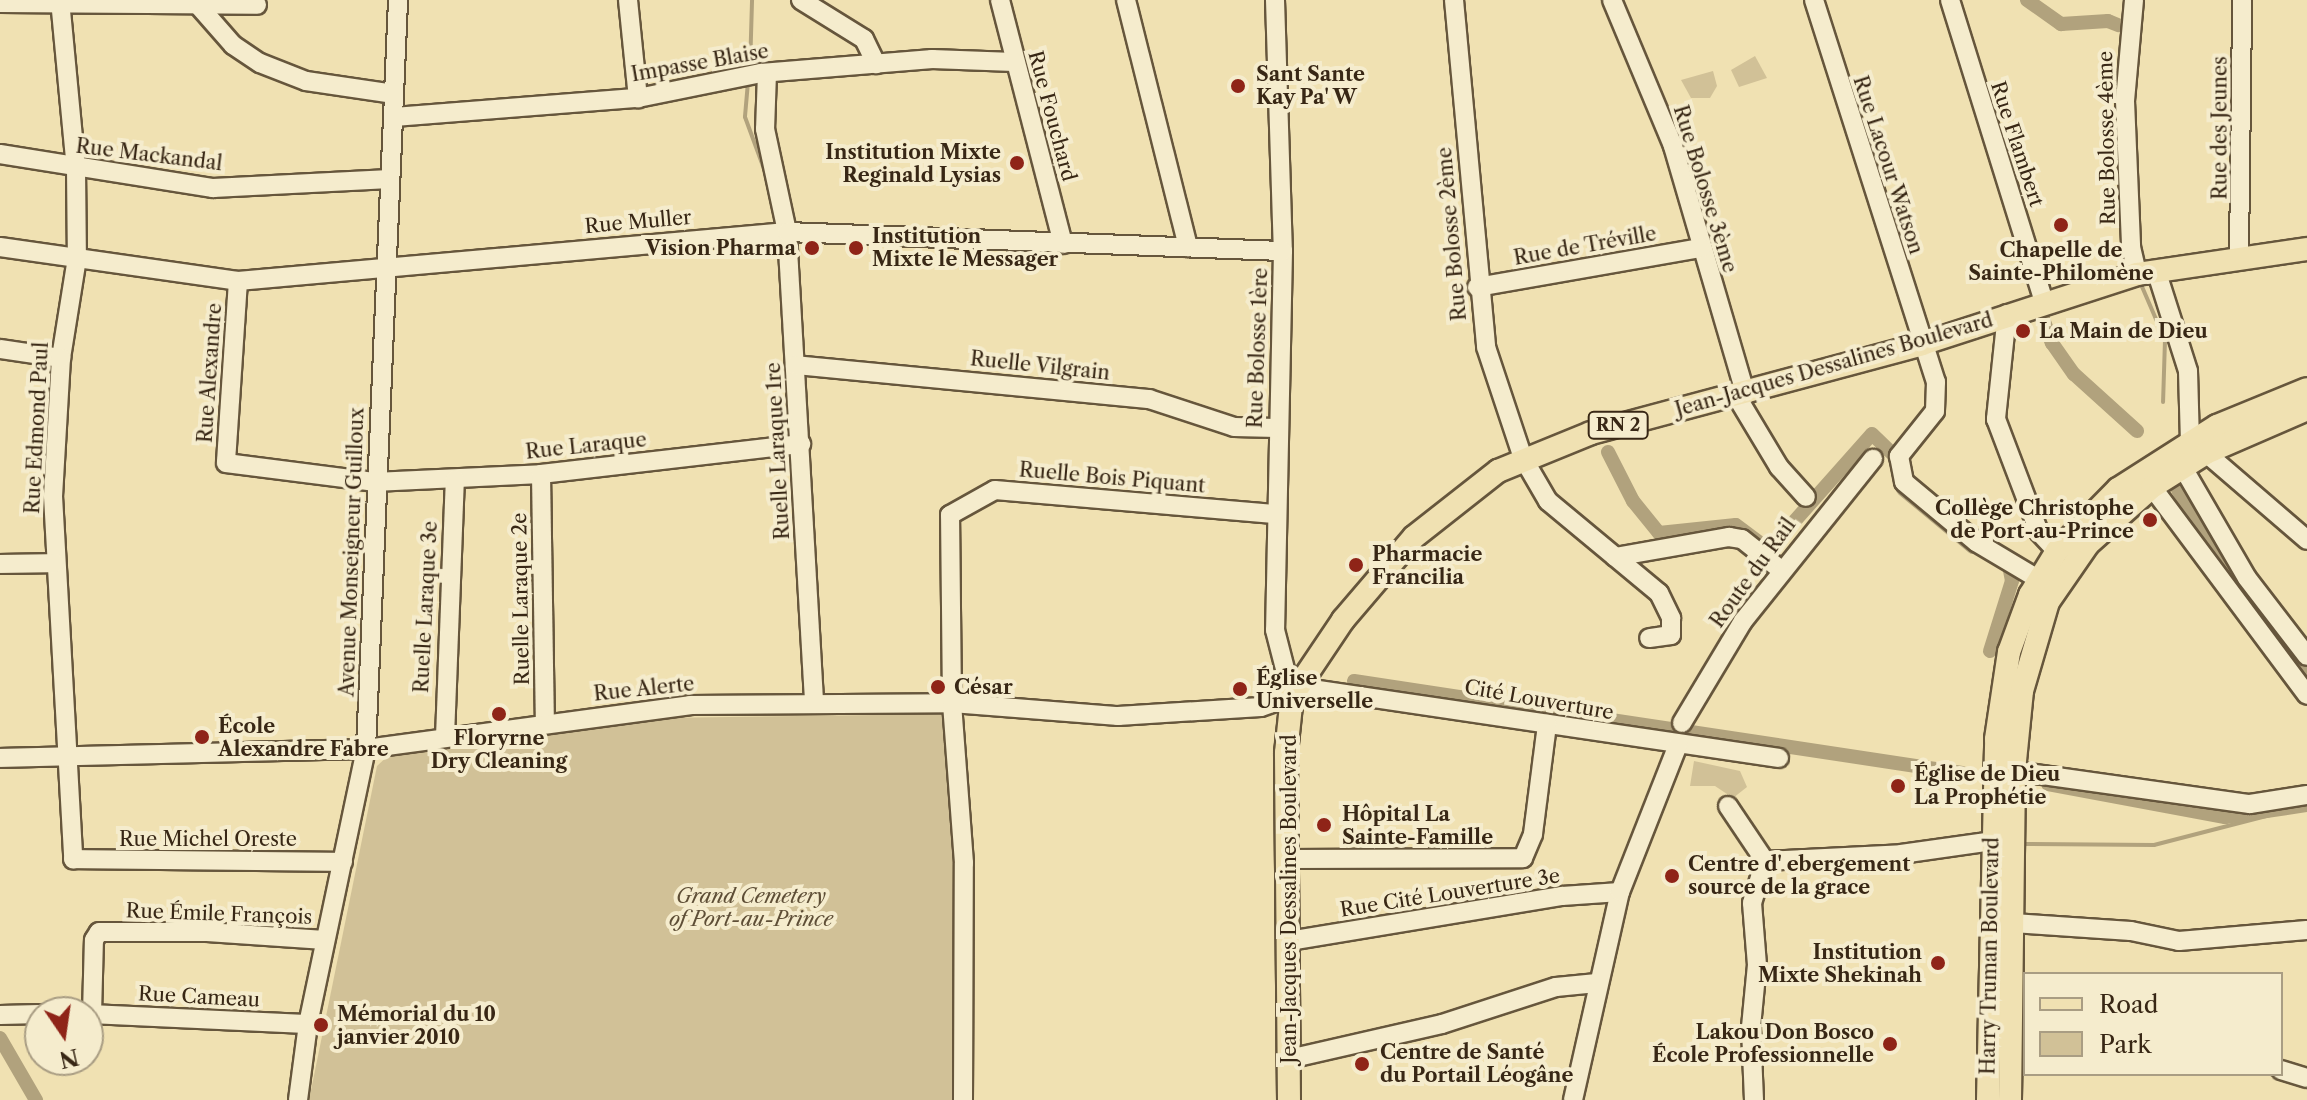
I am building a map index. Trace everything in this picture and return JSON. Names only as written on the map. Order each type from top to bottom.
[{"type":"main road","name":"Jean-Jacques Dessalines Boulevard","points":[[1289,1100],[1286,753],[1292,696],[1343,620],[1414,537],[1498,471],[1523,458],[1619,425],[1742,396],[1922,344],[2044,302],[2147,272],[2239,255],[2307,249]]},
{"type":"main road","name":"Harry Truman Boulevard","points":[[1988,1100],[1992,841],[2005,668],[2038,579],[2057,551],[2118,489],[2307,389]]},
{"type":"main road","name":"Harry Truman Boulevard","points":[[2010,1100],[2018,1050],[2013,923],[2014,771],[2022,691],[2048,602],[2094,537],[2152,487],[2182,466],[2198,448],[2307,409]]},
{"type":"street","name":"Avenue Monseigneur Guilloux","points":[[298,1100],[308,1024],[366,749],[374,482],[388,266],[398,0]]},
{"type":"street","points":[[628,0],[638,98]]},
{"type":"street","points":[[801,0],[864,39],[876,64]]},
{"type":"street","name":"Rue Fouchard","points":[[1000,0],[1063,244]]},
{"type":"street","points":[[1126,0],[1188,247]]},
{"type":"street","name":"Rue Bolosse 1ère","points":[[1275,0],[1283,251],[1274,514],[1275,630],[1292,696]]},
{"type":"street","name":"Rue Bolosse 2ème","points":[[1454,0],[1477,287],[1486,347],[1523,458],[1548,501],[1659,593],[1671,618],[1671,635],[1649,638]]},
{"type":"street","name":"Rue Bolosse 3ème","points":[[1612,0],[1673,146],[1742,396],[1779,467],[1806,497]]},
{"type":"street","name":"Rue Lacour Watson","points":[[1814,0],[1937,398],[1935,411],[1899,456],[1904,482],[1976,542],[2038,579]]},
{"type":"street","name":"Rue Flambert","points":[[1950,0],[2044,302]]},
{"type":"street","name":"Rue Bolosse 4ème","points":[[2134,0],[2125,101],[2131,247],[2147,272],[2188,371],[2198,448]]},
{"type":"street","name":"Rue des Jeunes","points":[[2239,255],[2242,0]]},
{"type":"street","name":"Rue Edmond Paul","points":[[60,2],[76,169],[77,258],[61,358],[55,563],[73,859]]},
{"type":"street","points":[[0,3],[257,5]]},
{"type":"street","points":[[198,5],[233,45],[260,63],[306,81],[394,94]]},
{"type":"street","name":"Impasse Blaise","points":[[394,117],[638,98],[767,73],[974,58],[1014,62]]},
{"type":"street","name":"Ruelle Laraque 1re","points":[[767,73],[765,129],[787,232],[814,702]]},
{"type":"street","name":"Rue Mackandal","points":[[0,154],[76,169],[213,188],[390,179]]},
{"type":"street","name":"Rue Muller","points":[[0,247],[238,281],[787,232],[1283,251]]},
{"type":"street","name":"Rue de Tréville","points":[[1477,287],[1701,248]]},
{"type":"street","name":"Rue Alexandre","points":[[238,281],[226,463],[374,482]]},
{"type":"street","points":[[2007,314],[1996,419],[2039,532],[2057,551]]},
{"type":"street","points":[[0,349],[61,358]]},
{"type":"street","name":"Ruelle Vilgrain","points":[[795,365],[1149,399],[1234,427],[1277,428]]},
{"type":"street","name":"Rue Laraque","points":[[374,482],[541,474],[801,444]]},
{"type":"street","points":[[2198,448],[2307,540]]},
{"type":"street","name":"Route du Rail","points":[[1682,723],[1743,621],[1873,459]]},
{"type":"street","points":[[2182,466],[2247,578],[2307,656]]},
{"type":"street","name":"Ruelle Laraque 2e","points":[[541,474],[545,723]]},
{"type":"street","name":"Ruelle Laraque 3e","points":[[445,737],[455,479]]},
{"type":"street","points":[[2152,487],[2307,695]]},
{"type":"street","name":"Ruelle Bois Piquant","points":[[952,703],[950,515],[981,495],[995,490],[1274,514]]},
{"type":"street","points":[[1615,557],[1729,537],[1742,539],[1781,570]]},
{"type":"street","points":[[0,564],[55,563]]},
{"type":"street","name":"Cité Louverture","points":[[1292,696],[1312,689],[1779,758]]},
{"type":"street","name":"Rue Alerte","points":[[0,758],[366,749],[690,705],[952,703],[1118,716],[1261,707],[1292,696]]},
{"type":"street","points":[[952,703],[964,863],[963,1100]]},
{"type":"street","points":[[1289,859],[1523,858],[1533,834],[1547,724]]},
{"type":"street","points":[[1573,1100],[1620,892],[1678,745]]},
{"type":"street","points":[[2014,771],[2250,804],[2307,795]]},
{"type":"street","points":[[1728,806],[1765,861]]},
{"type":"street","points":[[1765,861],[1901,854],[1992,841]]},
{"type":"street","name":"Rue Michel Oreste","points":[[73,859],[343,862]]},
{"type":"street","points":[[1754,1100],[1751,1027],[1757,965],[1752,903],[1765,861]]},
{"type":"street","name":"Rue Cité Louverture 3e","points":[[1289,941],[1562,896],[1620,892]]},
{"type":"street","points":[[2013,923],[2131,931],[2179,941],[2307,930]]},
{"type":"street","name":"Rue Émile François","points":[[91,996],[94,940],[99,932],[207,932],[325,940]]},
{"type":"street","points":[[1289,1059],[1442,1024],[1556,987],[1597,983]]},
{"type":"street","points":[[3,1015],[24,1014]]},
{"type":"street","name":"Rue Cameau","points":[[104,1015],[308,1024]]},
{"type":"street","points":[[2283,1071],[2307,1078]]},
{"type":"green space","points":[[1755,56],[1767,78],[1739,87],[1731,70]]},
{"type":"green space","points":[[1713,71],[1717,86],[1710,98],[1691,98],[1681,80]]},
{"type":"green space","name":"Grand Cemetery of Port-au-Prince","points":[[947,714],[959,841],[957,1100],[309,1100],[377,766],[392,752],[660,718]]},
{"type":"green space","points":[[1694,761],[1740,771],[1747,787],[1733,798],[1715,786],[1690,786]]},
{"type":"waterway","points":[[750,69],[752,0]]},
{"type":"waterway","points":[[2027,0],[2061,24],[2108,21],[2118,25]]},
{"type":"waterway","points":[[748,82],[745,117],[767,177]]},
{"type":"waterway","points":[[2140,282],[2165,340],[2163,402]]},
{"type":"waterway","points":[[2042,316],[2052,343],[2074,374],[2137,431]]},
{"type":"waterway","points":[[1608,452],[1633,501],[1659,533],[1736,525],[1765,547],[1776,542],[1872,434],[1895,456]]},
{"type":"waterway","points":[[1903,489],[1973,547]]},
{"type":"waterway","points":[[2178,490],[2217,555],[2307,672]]},
{"type":"waterway","points":[[1990,651],[2012,581],[2009,566],[2002,562]]},
{"type":"waterway","points":[[1354,681],[1962,773]]},
{"type":"waterway","points":[[2048,784],[2225,817],[2307,805]]},
{"type":"waterway","points":[[2020,844],[2154,845],[2274,814]]},
{"type":"waterway","points":[[0,1038],[36,1100]]},
{"type":"place","name":"Sant Sante Kay Pa' W","points":[[1238,86]]},
{"type":"place","name":"Institution Mixte Reginald Lysias","points":[[1017,163]]},
{"type":"place","name":"Chapelle de Sainte-Philomène","points":[[2061,225]]},
{"type":"place","name":"Vision Pharma","points":[[812,248]]},
{"type":"place","name":"Institution Mixte le Messager","points":[[856,248]]},
{"type":"place","name":"La Main de Dieu","points":[[2023,331]]},
{"type":"place","name":"Collège Christophe de Port-au-Prince","points":[[2150,520]]},
{"type":"place","name":"Pharmacie Francilia","points":[[1356,565]]},
{"type":"place","name":"César","points":[[938,687]]},
{"type":"place","name":"Église Universelle","points":[[1240,689]]},
{"type":"place","name":"Floryrne Dry Cleaning","points":[[499,714]]},
{"type":"place","name":"École Alexandre Fabre","points":[[202,737]]},
{"type":"place","name":"Église de Dieu La Prophétie","points":[[1898,786]]},
{"type":"place","name":"Hôpital La Sainte-Famille","points":[[1324,825]]},
{"type":"place","name":"Centre d' ebergement source de la grace","points":[[1672,876]]},
{"type":"place","name":"Institution Mixte Shekinah","points":[[1938,963]]},
{"type":"place","name":"Mémorial du 10 janvier 2010","points":[[321,1025]]},
{"type":"place","name":"Lakou Don Bosco École Professionnelle","points":[[1890,1044]]},
{"type":"place","name":"Centre de Santé du Portail Léogâne","points":[[1362,1064]]}]
